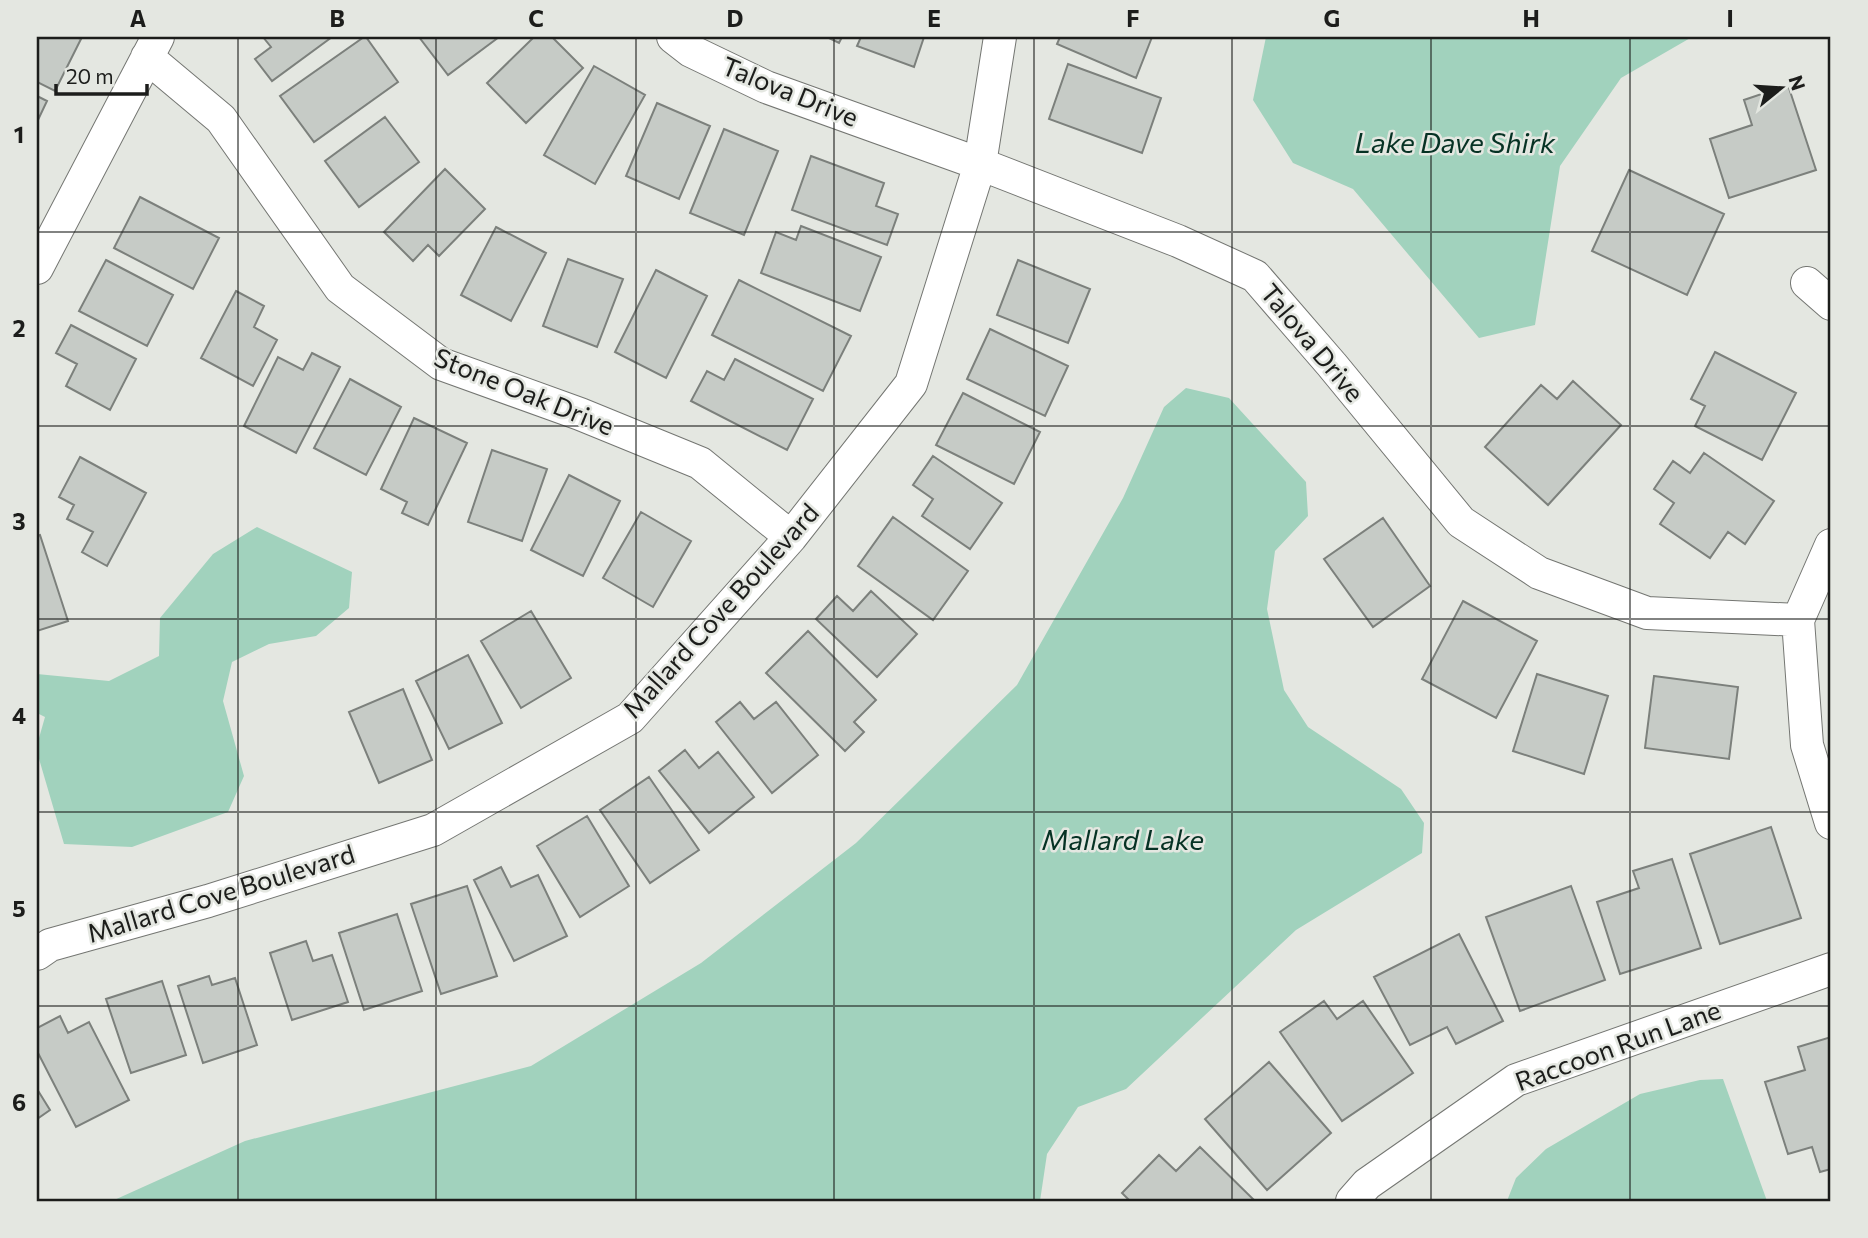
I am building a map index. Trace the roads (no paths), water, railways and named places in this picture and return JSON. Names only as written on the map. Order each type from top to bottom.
[{"type":"street","name":"Talova Drive","points":[[673,37],[691,51],[766,87],[980,164],[1178,241],[1255,276],[1461,522],[1539,573],[1647,613],[1798,620]]},
{"type":"street","name":"Mallard Cove Boulevard","points":[[37,954],[50,945],[208,901],[433,830],[629,718],[791,537],[911,384],[980,164],[1000,37]]},
{"type":"street","points":[[37,268],[152,47]]},
{"type":"street","name":"Stone Oak Drive","points":[[152,47],[221,119],[340,288],[441,364],[580,414],[700,463],[791,537]]},
{"type":"street","points":[[1807,283],[1831,304]]},
{"type":"street","points":[[1831,545],[1798,620],[1807,745],[1831,823]]},
{"type":"street","name":"Raccoon Run Lane","points":[[1352,1201],[1367,1184],[1516,1080],[1831,968]]},
{"type":"water","name":"Lake Dave Shirk","points":[[1266,37],[1692,37],[1621,78],[1560,166],[1535,325],[1479,338],[1353,189],[1293,163],[1253,100]]},
{"type":"water","name":"Mallard Lake","points":[[1186,388],[1229,398],[1306,482],[1308,516],[1275,551],[1267,609],[1284,690],[1308,727],[1401,789],[1424,823],[1422,853],[1296,930],[1126,1089],[1078,1107],[1047,1154],[1040,1201],[112,1201],[245,1141],[531,1066],[701,963],[856,843],[1017,685],[1123,498],[1164,407]]},
{"type":"water","points":[[257,527],[352,572],[349,608],[316,636],[269,644],[232,662],[223,701],[244,776],[228,812],[132,847],[64,844],[37,752],[45,717],[37,713],[37,674],[109,681],[159,656],[160,618],[213,554]]},
{"type":"water","points":[[1723,1079],[1767,1201],[1507,1201],[1516,1178],[1546,1149],[1640,1094],[1700,1080]]}]
